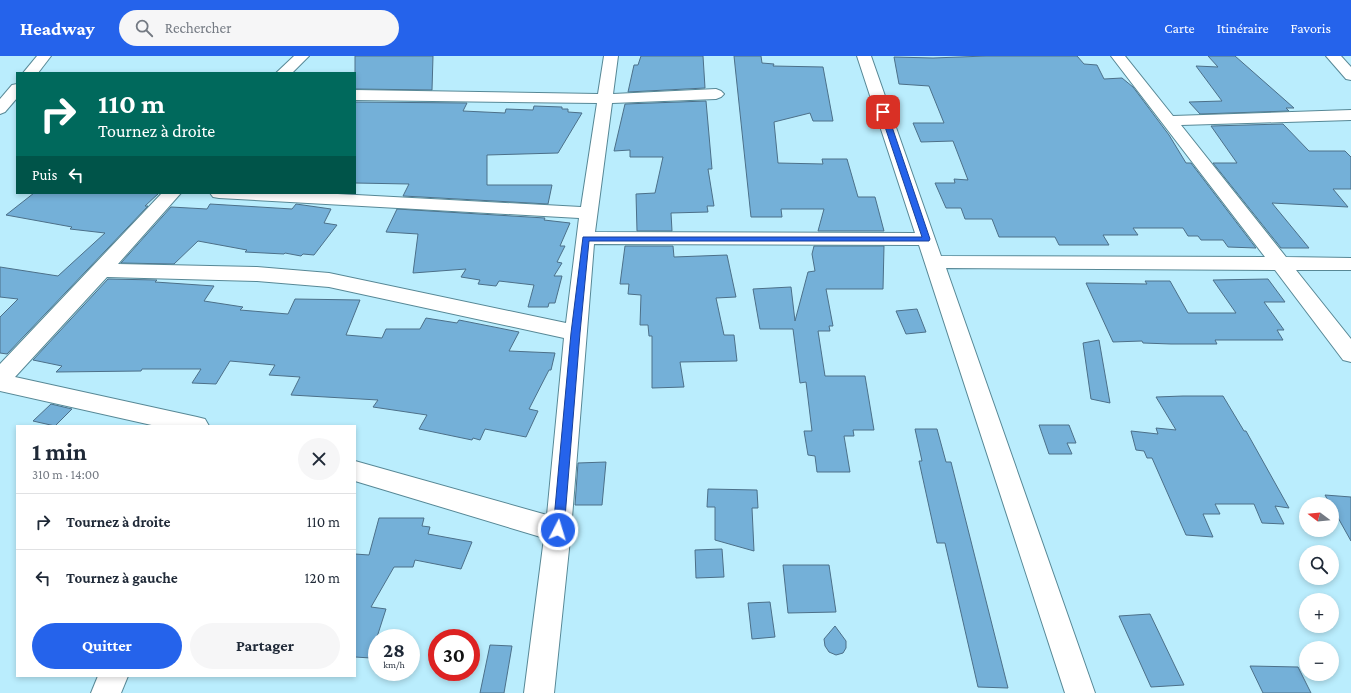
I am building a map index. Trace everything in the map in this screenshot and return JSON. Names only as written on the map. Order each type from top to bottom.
[{"type":"street","points":[[31,72],[44,56]]},
{"type":"street","points":[[284,72],[302,56]]},
{"type":"street","points":[[539,693],[558,530],[575,333],[585,238],[611,56]]},
{"type":"street","points":[[864,56],[1080,693]]},
{"type":"street","points":[[1118,56],[1351,354]]},
{"type":"street","points":[[1333,56],[1351,76]]},
{"type":"street","points":[[0,109],[16,90]]},
{"type":"street","points":[[356,95],[605,99],[716,94]]},
{"type":"street","points":[[1168,120],[1351,115]]},
{"type":"street","points":[[0,378],[171,194]]},
{"type":"street","points":[[237,194],[588,213]]},
{"type":"street","points":[[585,238],[926,239]]},
{"type":"street","points":[[934,262],[1279,262],[1351,264]]},
{"type":"street","points":[[102,270],[257,274],[329,280],[575,333]]},
{"type":"street","points":[[0,382],[193,425]]},
{"type":"street","points":[[356,470],[558,530]]},
{"type":"street","points":[[106,693],[113,677]]},
{"type":"building","points":[[355,56],[433,56],[432,90],[356,89]]},
{"type":"building","points":[[641,56],[703,56],[705,88],[628,92],[634,65],[638,65]]},
{"type":"building","points":[[734,56],[761,56],[762,63],[774,64],[773,66],[823,67],[833,121],[813,121],[810,113],[774,122],[778,163],[823,164],[822,159],[847,159],[858,197],[875,197],[884,231],[818,231],[824,209],[781,209],[782,217],[751,217]]},
{"type":"building","points":[[986,56],[1077,56],[1084,64],[1097,65],[1104,79],[1122,78],[1133,87],[1169,135],[1186,163],[1191,163],[1256,248],[1228,247],[1223,240],[1201,240],[1198,236],[1188,236],[1183,228],[1133,228],[1138,235],[1103,235],[1109,245],[1059,245],[1055,237],[999,237],[992,219],[965,219],[961,208],[946,208],[935,183],[955,183],[954,179],[968,180],[953,141],[921,142],[913,123],[944,123],[929,86],[899,84],[894,57],[933,58]]},
{"type":"building","points":[[1208,56],[1235,56],[1294,108],[1286,108],[1289,111],[1200,114],[1189,102],[1222,101],[1196,66],[1218,67]]},
{"type":"building","points":[[706,101],[712,169],[708,169],[714,206],[707,206],[708,212],[671,213],[672,231],[637,231],[636,194],[655,193],[663,157],[630,157],[630,150],[614,151],[625,104]]},
{"type":"building","points":[[356,102],[467,103],[463,111],[505,113],[506,109],[533,110],[534,106],[562,107],[562,109],[568,109],[568,112],[582,113],[558,153],[487,155],[487,185],[552,185],[548,204],[403,196],[409,184],[356,183]]},
{"type":"building","points":[[1283,124],[1309,151],[1345,151],[1351,157],[1351,189],[1333,189],[1348,207],[1272,203],[1309,248],[1281,248],[1213,163],[1237,163],[1211,126]]},
{"type":"building","points":[[33,194],[158,194],[7,354],[0,353],[0,317],[18,299],[0,297],[0,267],[58,276],[105,233],[70,229],[72,227],[6,215]]},
{"type":"building","points":[[210,204],[292,209],[296,204],[331,209],[324,223],[337,225],[314,255],[303,254],[301,256],[285,253],[245,252],[247,250],[198,241],[174,264],[121,263],[171,207],[207,209]]},
{"type":"building","points":[[397,209],[545,218],[544,220],[570,223],[560,246],[565,246],[557,262],[562,263],[554,276],[562,276],[555,303],[549,303],[548,307],[528,307],[534,285],[499,281],[496,286],[478,284],[480,280],[461,277],[466,269],[413,273],[418,234],[386,232]]},
{"type":"building","points":[[625,246],[673,246],[674,257],[727,255],[736,297],[716,298],[724,335],[734,335],[737,361],[680,362],[684,387],[652,388],[652,336],[649,336],[648,325],[640,325],[641,295],[628,294],[629,284],[620,284]]},
{"type":"building","points":[[814,246],[884,246],[883,289],[826,289],[833,326],[829,326],[830,331],[818,331],[825,376],[865,376],[874,430],[853,430],[854,436],[844,436],[850,472],[817,472],[815,456],[808,455],[804,431],[812,431],[806,382],[800,383],[793,329],[760,329],[753,289],[791,287],[795,321],[808,272],[815,271],[812,254]]},
{"type":"building","points":[[108,279],[157,280],[155,282],[214,286],[204,301],[243,307],[240,310],[288,314],[295,299],[360,300],[346,335],[382,338],[386,329],[420,329],[426,318],[457,323],[459,320],[519,332],[509,351],[555,353],[551,370],[549,370],[529,409],[538,411],[526,437],[485,429],[480,440],[473,438],[472,440],[419,429],[427,415],[373,407],[378,400],[291,395],[300,377],[269,375],[275,365],[230,361],[216,384],[192,383],[201,369],[142,369],[141,371],[56,372],[62,366],[33,360]]},
{"type":"building","points":[[1268,279],[1285,302],[1264,302],[1284,330],[1277,330],[1283,340],[1215,340],[1217,344],[1143,343],[1142,341],[1113,342],[1086,283],[1147,284],[1145,281],[1170,281],[1188,313],[1236,313],[1213,280]]},
{"type":"building","points":[[917,309],[926,332],[906,334],[896,311]]},
{"type":"building","points":[[1099,340],[1110,403],[1091,399],[1083,343]]},
{"type":"building","points":[[1223,396],[1244,431],[1246,431],[1289,508],[1275,506],[1284,524],[1262,523],[1254,504],[1215,504],[1220,514],[1203,514],[1213,537],[1186,535],[1152,458],[1147,458],[1144,451],[1136,450],[1131,431],[1158,434],[1156,428],[1176,430],[1156,397]]},
{"type":"building","points":[[51,404],[72,409],[56,425],[33,421]]},
{"type":"building","points":[[1039,425],[1069,425],[1076,443],[1067,443],[1072,454],[1049,454]]},
{"type":"building","points":[[915,429],[937,429],[946,462],[951,462],[1008,688],[978,687],[945,543],[937,543],[919,461],[922,461]]},
{"type":"building","points":[[606,462],[602,505],[575,505],[578,463]]},
{"type":"building","points":[[708,489],[757,490],[758,508],[752,508],[754,551],[715,540],[715,507],[707,507]]},
{"type":"building","points":[[1325,495],[1351,497],[1351,541],[1339,520],[1339,497],[1326,497]]},
{"type":"building","points":[[379,518],[424,518],[422,526],[430,527],[428,534],[472,542],[461,569],[415,560],[413,567],[394,567],[371,607],[386,609],[380,629],[368,629],[368,658],[356,657],[356,554],[369,555]]},
{"type":"building","points":[[722,549],[724,577],[696,578],[695,550]]},
{"type":"building","points":[[783,565],[829,565],[836,612],[788,613]]},
{"type":"building","points":[[770,602],[775,637],[752,639],[748,603]]},
{"type":"building","points":[[1150,614],[1184,685],[1151,687],[1119,616]]},
{"type":"building","points":[[835,626],[846,641],[846,648],[843,653],[836,655],[829,652],[825,646],[824,639]]},
{"type":"building","points":[[490,645],[512,646],[504,693],[480,693]]},
{"type":"building","points":[[1250,666],[1298,667],[1299,681],[1305,681],[1311,693],[1263,693]]},
{"type":"route","points":[[558,530],[575,333],[585,238],[926,239],[883,112]]}]
